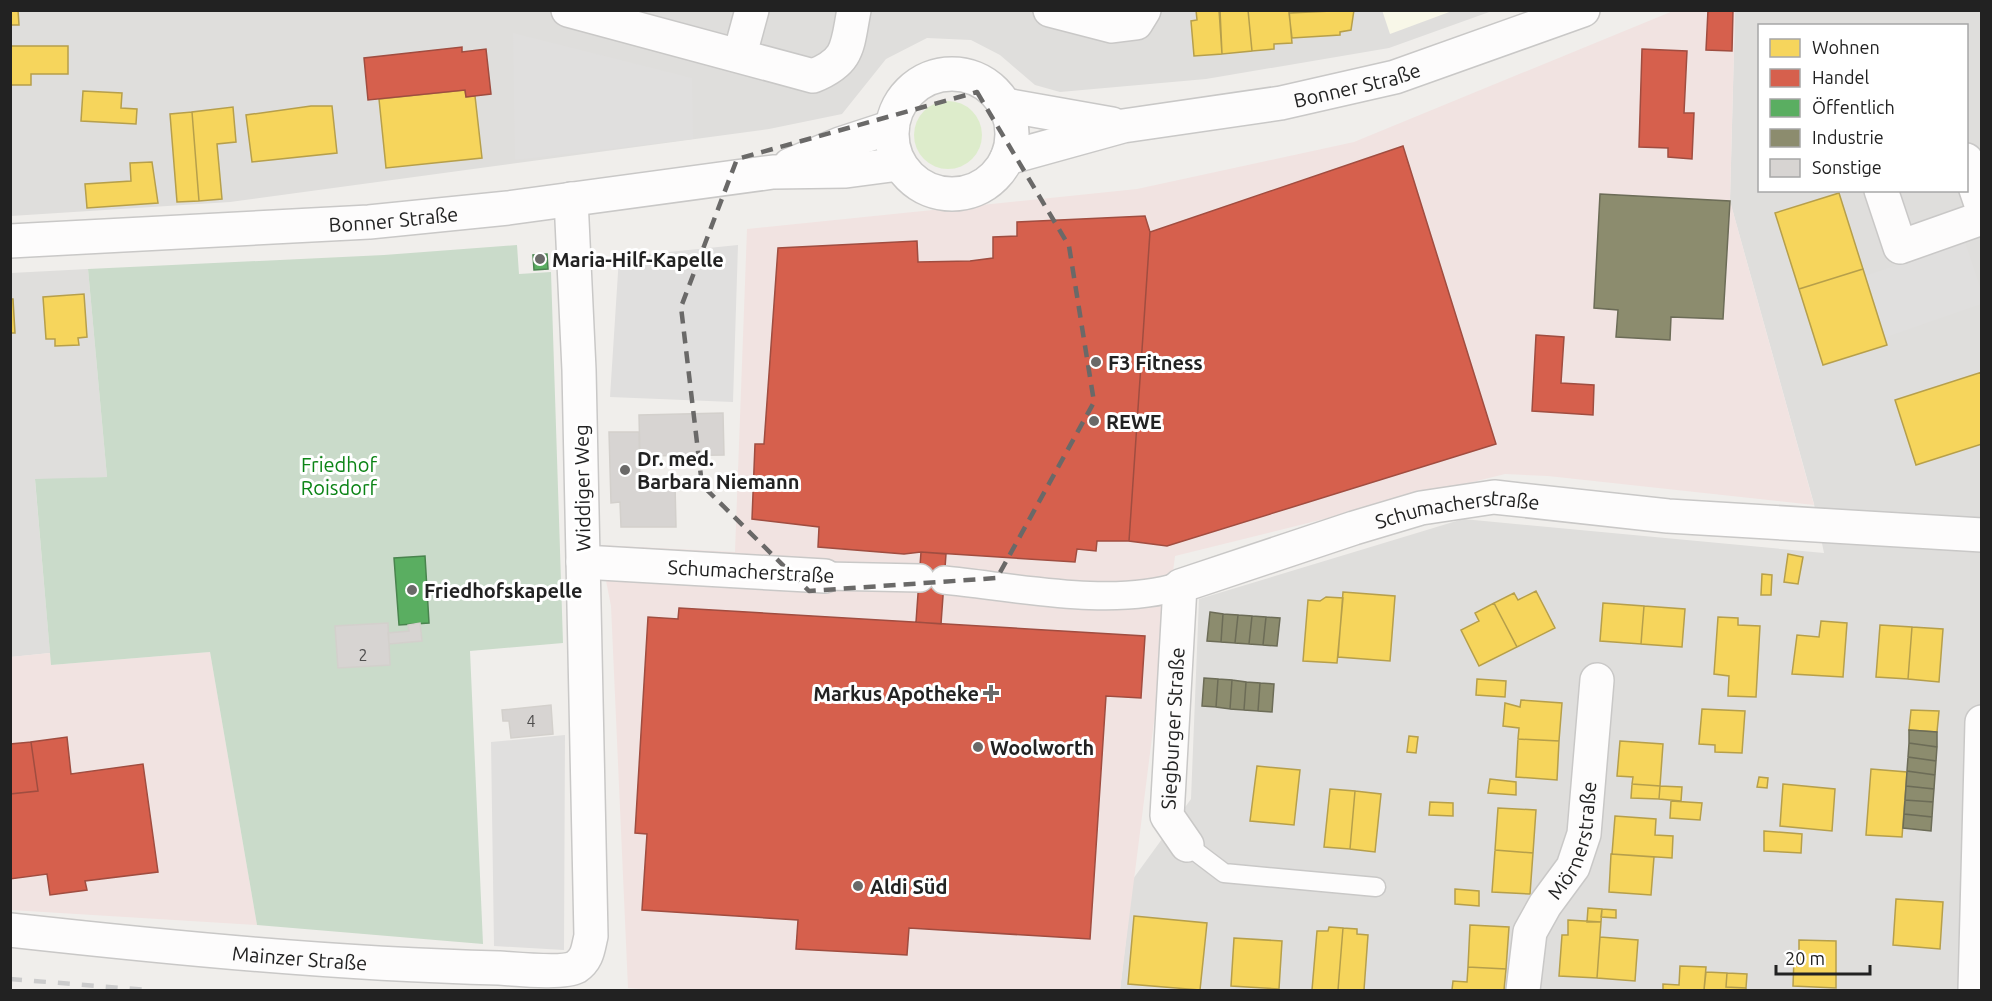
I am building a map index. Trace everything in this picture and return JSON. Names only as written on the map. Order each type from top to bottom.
[{"type":"street","points":[[567,10],[740,54],[813,76],[832,69],[845,56],[854,10]]},
{"type":"street","points":[[740,54],[752,10]]},
{"type":"street","points":[[1050,10],[1112,26],[1136,23],[1144,10]]},
{"type":"street","name":"Bonner Straße","points":[[1007,158],[1123,126],[1281,103],[1395,77],[1582,10]]},
{"type":"street","points":[[941,75],[966,75],[989,86],[1005,105],[1011,122],[1012,141],[1007,158],[995,177],[977,189],[955,195],[932,191],[919,185],[899,164],[893,146],[892,127],[900,103],[917,85],[941,75]]},
{"type":"street","name":"Bonner Straße","points":[[1005,105],[1123,126]]},
{"type":"street","name":"Bonner Straße","points":[[773,172],[840,144],[892,127]]},
{"type":"street","name":"Bonner Straße","points":[[10,241],[369,222],[571,199],[773,172],[846,171],[899,164]]},
{"type":"street","points":[[1968,166],[1982,207]]},
{"type":"street","points":[[1882,192],[1900,247],[1982,218]]},
{"type":"street","name":"Widdiger Weg","points":[[571,199],[575,243],[591,936],[586,957]]},
{"type":"street","name":"Schumacherstraße","points":[[583,562],[825,576],[932,579],[1094,595],[1157,593],[1421,508],[1494,497],[1668,516],[1982,535]]},
{"type":"street","name":"Siegburger Straße","points":[[1180,586],[1167,816],[1187,845]]},
{"type":"street","name":"Mörnerstraße","points":[[1523,990],[1530,932],[1545,905],[1573,867],[1584,834],[1597,680]]},
{"type":"street","points":[[1976,990],[1982,722]]},
{"type":"street","name":"Mainzer Straße","points":[[10,930],[179,949],[443,967],[574,968],[586,957]]},
{"type":"lane","name":"Siegburger Straße","points":[[1187,845],[1224,873],[1376,887]]},
{"type":"highlighted area","points":[[977,92],[1069,246],[1094,402],[997,578],[809,591],[702,485],[681,307],[737,159]]},
{"type":"shaded area","points":[[1382,10],[1452,10],[1452,11],[1390,34]]},
{"type":"shaded area","points":[[11,11],[1492,11],[1389,48],[1206,79],[1060,92],[1035,85],[1000,55],[971,40],[927,38],[886,59],[842,114],[769,129],[230,202],[11,216]]},
{"type":"shaded area","points":[[1673,11],[1735,11],[1730,201],[1814,505],[1548,476],[1505,474],[1175,556],[1120,990],[655,990],[628,988],[611,606],[599,545],[735,552],[747,229],[1137,189],[1354,142]]},
{"type":"shaded area","points":[[1735,11],[1981,11],[1981,990],[1120,990],[1133,879],[1191,799],[1199,599],[1463,519],[1824,553],[1814,504],[1730,201]]},
{"type":"shaded area","points":[[513,33],[692,78],[693,139],[515,160]]},
{"type":"shaded area","points":[[1965,242],[1981,290],[1981,304],[1886,337],[1865,276]]},
{"type":"shaded area","points":[[738,245],[733,402],[610,397],[619,257]]},
{"type":"shaded area","points":[[88,269],[107,477],[35,480],[50,653],[11,657],[11,273]]},
{"type":"shaded area","points":[[210,652],[257,925],[11,910],[10,657],[50,653],[51,665]]},
{"type":"shaded area","points":[[565,735],[564,950],[494,946],[491,742]]},
{"type":"green space","points":[[948,101],[961,104],[972,111],[979,122],[982,135],[979,148],[972,159],[961,166],[948,169],[935,166],[924,159],[917,148],[914,135],[917,122],[924,111],[935,104]]},
{"type":"green space","name":"Friedhof Roisdorf","points":[[517,245],[519,274],[551,272],[563,643],[470,651],[483,944],[257,925],[210,652],[51,665],[35,479],[107,477],[88,269],[384,255]]},
{"type":"building: Wohnen","points":[[10,10],[18,10],[19,25],[10,25]]},
{"type":"building: Wohnen","points":[[1196,10],[1219,10],[1222,54],[1194,56],[1191,21],[1197,20]]},
{"type":"building: Wohnen","points":[[1220,10],[1248,10],[1252,51],[1222,54]]},
{"type":"building: Wohnen","points":[[1248,10],[1289,10],[1292,43],[1274,44],[1274,49],[1252,51]]},
{"type":"building: Wohnen","points":[[1354,10],[1351,30],[1340,32],[1340,35],[1292,38],[1289,13]]},
{"type":"building: Wohnen","points":[[10,46],[68,46],[68,74],[31,74],[31,85],[10,85]]},
{"type":"building: Wohnen","points":[[465,90],[466,97],[475,96],[482,158],[386,168],[379,99]]},
{"type":"building: Wohnen","points":[[83,91],[122,93],[121,108],[137,109],[136,124],[81,121]]},
{"type":"building: Wohnen","points":[[311,106],[332,106],[337,153],[252,162],[246,115]]},
{"type":"building: Wohnen","points":[[233,107],[236,142],[217,144],[222,199],[199,201],[192,112]]},
{"type":"building: Wohnen","points":[[192,112],[199,201],[177,202],[170,114]]},
{"type":"building: Wohnen","points":[[152,162],[158,203],[87,208],[85,184],[131,181],[130,163]]},
{"type":"building: Wohnen","points":[[1839,193],[1863,269],[1799,289],[1775,213]]},
{"type":"building: Wohnen","points":[[1863,269],[1887,345],[1823,365],[1799,289]]},
{"type":"building: Wohnen","points":[[84,294],[87,337],[78,338],[79,345],[55,346],[55,339],[46,339],[43,297]]},
{"type":"building: Wohnen","points":[[10,299],[13,299],[15,333],[10,333]]},
{"type":"building: Wohnen","points":[[1982,372],[1982,444],[1916,465],[1895,400]]},
{"type":"building: Wohnen","points":[[1788,554],[1803,557],[1798,584],[1784,582]]},
{"type":"building: Wohnen","points":[[1762,574],[1772,575],[1771,595],[1761,595]]},
{"type":"building: Wohnen","points":[[1536,591],[1555,628],[1517,647],[1494,603],[1514,593],[1518,600]]},
{"type":"building: Wohnen","points":[[1343,592],[1395,596],[1390,661],[1338,657]]},
{"type":"building: Wohnen","points":[[1326,597],[1343,598],[1337,663],[1303,661],[1308,600],[1320,601]]},
{"type":"building: Wohnen","points":[[1494,603],[1517,647],[1479,666],[1461,630],[1479,621],[1475,613]]},
{"type":"building: Wohnen","points":[[1603,603],[1644,606],[1641,644],[1600,641]]},
{"type":"building: Wohnen","points":[[1644,606],[1685,609],[1682,647],[1641,644]]},
{"type":"building: Wohnen","points":[[1718,617],[1738,618],[1738,625],[1760,626],[1756,697],[1728,696],[1729,676],[1714,674]]},
{"type":"building: Wohnen","points":[[1821,621],[1847,623],[1843,677],[1792,674],[1797,635],[1819,637]]},
{"type":"building: Wohnen","points":[[1880,625],[1912,627],[1908,679],[1876,677]]},
{"type":"building: Wohnen","points":[[1912,627],[1943,629],[1939,682],[1908,679]]},
{"type":"building: Wohnen","points":[[1477,679],[1506,681],[1505,697],[1476,695]]},
{"type":"building: Wohnen","points":[[1521,700],[1562,703],[1559,741],[1518,739],[1519,728],[1503,726],[1505,703],[1520,707]]},
{"type":"building: Wohnen","points":[[1702,709],[1745,711],[1742,753],[1715,752],[1715,745],[1699,744]]},
{"type":"building: Wohnen","points":[[1911,710],[1939,711],[1937,732],[1909,730]]},
{"type":"building: Wohnen","points":[[1409,736],[1418,737],[1416,753],[1407,752]]},
{"type":"building: Wohnen","points":[[1518,739],[1559,741],[1557,780],[1516,777]]},
{"type":"building: Wohnen","points":[[1620,741],[1663,744],[1660,786],[1632,784],[1633,777],[1617,776]]},
{"type":"building: Wohnen","points":[[1257,766],[1300,770],[1294,825],[1250,821]]},
{"type":"building: Wohnen","points":[[1871,769],[1907,772],[1902,837],[1866,835]]},
{"type":"building: Wohnen","points":[[1759,777],[1768,778],[1767,788],[1757,787]]},
{"type":"building: Wohnen","points":[[1490,779],[1516,782],[1516,795],[1488,793]]},
{"type":"building: Wohnen","points":[[1632,784],[1660,786],[1659,799],[1631,798]]},
{"type":"building: Wohnen","points":[[1783,784],[1835,789],[1832,831],[1780,826]]},
{"type":"building: Wohnen","points":[[1660,786],[1682,787],[1681,801],[1659,799]]},
{"type":"building: Wohnen","points":[[1330,789],[1355,791],[1350,849],[1324,847]]},
{"type":"building: Wohnen","points":[[1355,791],[1381,794],[1375,852],[1350,849]]},
{"type":"building: Wohnen","points":[[1671,801],[1702,803],[1700,820],[1670,818]]},
{"type":"building: Wohnen","points":[[1430,802],[1453,803],[1453,816],[1429,815]]},
{"type":"building: Wohnen","points":[[1498,808],[1536,810],[1533,853],[1495,850]]},
{"type":"building: Wohnen","points":[[1615,816],[1656,819],[1655,835],[1673,836],[1672,858],[1612,854]]},
{"type":"building: Wohnen","points":[[1764,831],[1802,834],[1801,853],[1764,851]]},
{"type":"building: Wohnen","points":[[1495,850],[1533,853],[1530,894],[1492,892]]},
{"type":"building: Wohnen","points":[[1611,854],[1654,857],[1651,895],[1609,892]]},
{"type":"building: Wohnen","points":[[1455,889],[1479,891],[1479,906],[1455,904]]},
{"type":"building: Wohnen","points":[[1896,899],[1943,902],[1940,949],[1893,945]]},
{"type":"building: Wohnen","points":[[1588,908],[1602,909],[1601,922],[1587,922]]},
{"type":"building: Wohnen","points":[[1602,909],[1616,910],[1616,918],[1601,917]]},
{"type":"building: Wohnen","points":[[1134,916],[1207,923],[1200,990],[1128,984]]},
{"type":"building: Wohnen","points":[[1568,920],[1601,922],[1597,978],[1559,976],[1562,935],[1568,935]]},
{"type":"building: Wohnen","points":[[1470,925],[1509,927],[1506,969],[1468,967]]},
{"type":"building: Wohnen","points":[[1329,927],[1343,928],[1338,990],[1312,990],[1317,931],[1328,931]]},
{"type":"building: Wohnen","points":[[1343,928],[1357,929],[1357,934],[1368,935],[1364,990],[1338,990]]},
{"type":"building: Wohnen","points":[[1600,937],[1638,940],[1635,981],[1597,978]]},
{"type":"building: Wohnen","points":[[1234,938],[1282,941],[1279,989],[1231,986]]},
{"type":"building: Wohnen","points":[[1799,940],[1836,941],[1836,988],[1793,986],[1794,958],[1799,958]]},
{"type":"building: Wohnen","points":[[1680,966],[1706,967],[1704,990],[1663,990],[1663,984],[1679,985]]},
{"type":"building: Wohnen","points":[[1468,967],[1506,969],[1504,990],[1452,990],[1453,981],[1467,982]]},
{"type":"building: Wohnen","points":[[1706,972],[1727,973],[1726,987],[1746,988],[1746,990],[1704,990]]},
{"type":"building: Wohnen","points":[[1727,973],[1747,974],[1746,988],[1726,987]]},
{"type":"building: Handel","points":[[1708,10],[1733,10],[1732,51],[1706,50]]},
{"type":"building: Handel","points":[[462,47],[462,52],[486,49],[491,94],[466,97],[465,90],[368,100],[364,58]]},
{"type":"building: Handel","points":[[1642,49],[1687,51],[1684,113],[1694,113],[1692,159],[1668,157],[1668,148],[1639,147]]},
{"type":"building: Handel","points":[[1403,146],[1496,444],[1167,546],[1129,541],[1150,232]]},
{"type":"building: Handel","points":[[1145,216],[1150,232],[1129,541],[1097,541],[1096,551],[1077,549],[1075,562],[921,552],[904,554],[818,547],[819,527],[752,519],[755,444],[764,444],[778,248],[917,241],[918,262],[970,261],[993,258],[993,237],[1017,236],[1017,222]]},
{"type":"building: Handel","points":[[1536,335],[1564,337],[1561,383],[1594,385],[1593,415],[1532,411]]},
{"type":"building: Handel","points":[[921,552],[946,554],[941,624],[916,622]]},
{"type":"building: Handel","points":[[679,608],[1145,636],[1141,698],[1106,696],[1090,939],[909,928],[907,955],[796,949],[798,920],[642,910],[647,834],[635,833],[648,617],[678,619]]},
{"type":"building: Handel","points":[[67,737],[71,774],[143,764],[158,872],[85,881],[87,890],[50,895],[47,874],[10,879],[10,794],[38,791],[31,742]]},
{"type":"building: Handel","points":[[31,742],[38,791],[10,794],[10,744]]},
{"type":"building: Öffentlich","name":"Maria-Hilf-Kapelle","points":[[547,254],[548,269],[534,270],[533,255]]},
{"type":"building: Öffentlich","name":"Friedhofskapelle","points":[[425,556],[429,623],[399,625],[394,558]]},
{"type":"building: Industrie","points":[[1600,194],[1730,201],[1723,319],[1671,317],[1670,340],[1616,337],[1618,310],[1594,308]]},
{"type":"building: Industrie","points":[[1210,612],[1223,614],[1221,642],[1207,641]]},
{"type":"building: Industrie","points":[[1223,614],[1238,615],[1235,643],[1221,642]]},
{"type":"building: Industrie","points":[[1238,615],[1252,616],[1249,644],[1235,643]]},
{"type":"building: Industrie","points":[[1252,616],[1266,617],[1263,645],[1249,644]]},
{"type":"building: Industrie","points":[[1266,617],[1280,618],[1277,646],[1263,645]]},
{"type":"building: Industrie","points":[[1204,678],[1218,679],[1216,707],[1202,706]]},
{"type":"building: Industrie","points":[[1218,679],[1232,680],[1230,709],[1216,707]]},
{"type":"building: Industrie","points":[[1232,680],[1246,682],[1244,710],[1230,709]]},
{"type":"building: Industrie","points":[[1246,682],[1260,683],[1258,711],[1244,710]]},
{"type":"building: Industrie","points":[[1260,683],[1274,684],[1272,712],[1258,711]]},
{"type":"building: Industrie","points":[[1909,730],[1937,732],[1937,747],[1909,743]]},
{"type":"building: Industrie","points":[[1909,743],[1937,747],[1936,761],[1908,757]]},
{"type":"building: Industrie","points":[[1908,757],[1936,761],[1935,775],[1907,771]]},
{"type":"building: Industrie","points":[[1907,771],[1935,775],[1934,789],[1906,786]]},
{"type":"building: Industrie","points":[[1906,786],[1934,789],[1933,802],[1905,800]]},
{"type":"building: Industrie","points":[[1905,800],[1933,802],[1932,817],[1904,814]]},
{"type":"building: Industrie","points":[[1904,814],[1932,817],[1931,831],[1903,828]]},
{"type":"building: Sonstige","points":[[723,413],[724,455],[640,456],[639,415]]},
{"type":"building: Sonstige","name":"Dr. med. Barbara Niemann","points":[[609,432],[639,432],[640,484],[675,484],[676,527],[621,527],[620,502],[611,503]]},
{"type":"building: Sonstige","points":[[388,623],[390,665],[338,668],[335,626]]},
{"type":"building: Sonstige","points":[[420,623],[422,641],[389,644],[388,633],[409,631],[408,625]]},
{"type":"building: Sonstige","points":[[551,705],[553,734],[511,738],[509,721],[503,721],[502,710]]},
{"type":"railway","points":[[10,979],[147,990]]},
{"type":"place","name":"Maria-Hilf-Kapelle","points":[[540,259]]},
{"type":"place","name":"F3 Fitness","points":[[1096,362]]},
{"type":"place","name":"REWE","points":[[1094,421]]},
{"type":"place","name":"Dr. med. Barbara Niemann","points":[[625,470]]},
{"type":"place","name":"Friedhofskapelle","points":[[412,590]]},
{"type":"place","name":"Markus Apotheke","points":[[991,693]]},
{"type":"place","name":"Woolworth","points":[[978,747]]},
{"type":"place","name":"Aldi Süd","points":[[858,886]]}]
